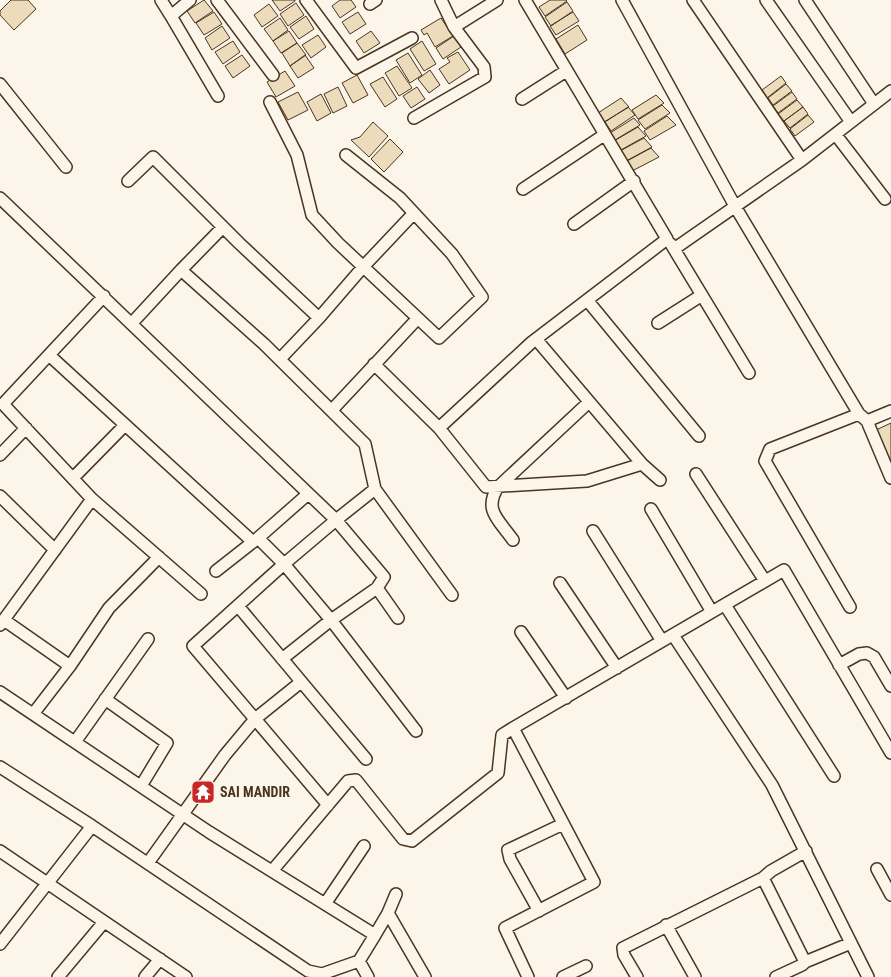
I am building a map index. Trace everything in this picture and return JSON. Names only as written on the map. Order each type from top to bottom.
[{"type":"street","points":[[161,0],[218,96]]},
{"type":"street","points":[[170,16],[190,0]]},
{"type":"street","points":[[217,0],[273,75]]},
{"type":"street","points":[[306,0],[356,68],[412,38]]},
{"type":"street","points":[[414,118],[485,77],[484,68],[454,27],[441,0]]},
{"type":"street","points":[[454,27],[497,0]]},
{"type":"street","points":[[525,0],[604,135],[634,181],[749,373]]},
{"type":"street","points":[[622,0],[736,208],[863,418],[891,478]]},
{"type":"street","points":[[693,0],[802,160]]},
{"type":"street","points":[[766,0],[851,122]]},
{"type":"street","points":[[805,0],[874,104]]},
{"type":"street","points":[[522,99],[566,71]]},
{"type":"street","points":[[0,84],[66,167]]},
{"type":"street","points":[[674,249],[736,208],[802,160],[891,91]]},
{"type":"street","points":[[270,102],[296,155],[312,215],[363,267],[439,338],[482,297],[452,254],[400,198],[346,155]]},
{"type":"street","points":[[524,189],[604,135]]},
{"type":"street","points":[[836,135],[885,199]]},
{"type":"street","points":[[128,181],[153,157],[223,227],[320,318]]},
{"type":"street","points":[[574,224],[634,181]]},
{"type":"street","points":[[0,198],[336,520],[384,577],[377,588],[331,620],[282,659]]},
{"type":"street","points":[[280,359],[320,318],[363,267],[414,213]]},
{"type":"street","points":[[132,324],[223,227]]},
{"type":"street","points":[[439,428],[536,339],[667,239]]},
{"type":"street","points":[[181,270],[280,359],[365,444],[375,489],[452,595]]},
{"type":"street","points":[[658,323],[702,295]]},
{"type":"street","points":[[104,296],[3,404],[74,477],[92,499],[201,594]]},
{"type":"street","points":[[587,300],[699,436]]},
{"type":"street","points":[[332,410],[418,318]]},
{"type":"street","points":[[536,339],[642,464],[660,480]]},
{"type":"street","points":[[49,354],[125,425],[284,564],[331,620],[416,731]]},
{"type":"street","points":[[374,364],[439,428],[486,487],[587,480],[642,464]]},
{"type":"street","points":[[513,540],[492,509],[490,499],[498,487],[589,402]]},
{"type":"street","points":[[850,607],[765,461],[766,455],[770,450],[863,418],[891,412]]},
{"type":"street","points":[[74,477],[125,425]]},
{"type":"street","points":[[0,455],[26,428]]},
{"type":"street","points":[[696,474],[765,581]]},
{"type":"street","points":[[328,805],[193,646],[284,564],[375,489]]},
{"type":"street","points":[[216,571],[308,494]]},
{"type":"street","points":[[0,496],[55,550]]},
{"type":"street","points":[[70,666],[2,623],[92,499]]},
{"type":"street","points":[[651,509],[712,612]]},
{"type":"street","points":[[593,531],[772,784],[868,977]]},
{"type":"street","points":[[33,714],[70,666],[109,608],[159,557]]},
{"type":"street","points":[[272,871],[348,781],[356,780],[404,839],[412,841],[498,773],[502,735],[784,570],[891,753]]},
{"type":"street","points":[[560,583],[617,668]]},
{"type":"street","points":[[377,588],[398,618]]},
{"type":"street","points":[[725,605],[834,776]]},
{"type":"street","points":[[238,606],[366,759]]},
{"type":"street","points":[[521,632],[566,698]]},
{"type":"street","points":[[75,742],[148,639]]},
{"type":"street","points":[[839,665],[859,654],[867,653],[874,657],[891,686]]},
{"type":"street","points":[[148,863],[225,755],[255,719],[301,682]]},
{"type":"street","points":[[0,692],[183,814],[374,935]]},
{"type":"street","points":[[105,699],[167,743],[141,786]]},
{"type":"street","points":[[513,728],[594,882],[505,928],[528,977]]},
{"type":"street","points":[[0,767],[308,970],[322,974],[359,961],[388,913],[396,894]]},
{"type":"street","points":[[538,911],[510,859],[508,850],[563,824]]},
{"type":"street","points":[[0,944],[92,826]]},
{"type":"street","points":[[325,904],[364,846]]},
{"type":"street","points":[[637,977],[624,955],[623,948],[764,878],[771,871],[806,851]]},
{"type":"street","points":[[0,852],[186,977]]},
{"type":"street","points":[[877,869],[891,895]]},
{"type":"street","points":[[764,878],[805,962]]},
{"type":"street","points":[[388,913],[425,977]]},
{"type":"street","points":[[58,977],[104,922]]},
{"type":"street","points":[[666,925],[695,977]]},
{"type":"street","points":[[776,977],[805,962],[851,943]]},
{"type":"street","points":[[145,977],[160,959]]},
{"type":"street","points":[[359,961],[368,977]]},
{"type":"street","points":[[563,977],[586,966]]},
{"type":"building","points":[[11,0],[28,0],[36,9],[14,30],[0,15],[0,11]]},
{"type":"building","points":[[204,0],[213,11],[195,23],[187,11]]},
{"type":"building","points":[[272,0],[295,0],[295,1],[280,11]]},
{"type":"building","points":[[340,0],[351,0],[356,7],[340,18],[332,6]]},
{"type":"building","points":[[550,0],[567,1],[545,16],[539,7]]},
{"type":"building","points":[[567,2],[573,11],[551,26],[545,17]]},
{"type":"building","points":[[296,3],[304,15],[288,26],[280,14]]},
{"type":"building","points":[[269,4],[278,16],[262,27],[254,15]]},
{"type":"building","points":[[214,12],[222,24],[204,35],[196,23]]},
{"type":"building","points":[[358,12],[366,24],[350,34],[342,22]]},
{"type":"building","points":[[573,12],[579,21],[556,35],[550,26]]},
{"type":"building","points":[[306,16],[314,29],[299,39],[290,27]]},
{"type":"building","points":[[280,18],[288,30],[273,41],[264,29]]},
{"type":"building","points":[[441,18],[453,36],[435,47],[427,33],[424,35],[421,30]]},
{"type":"building","points":[[578,25],[587,40],[565,54],[556,39]]},
{"type":"building","points":[[222,26],[230,38],[212,50],[205,38]]},
{"type":"building","points":[[289,31],[297,43],[281,53],[273,41]]},
{"type":"building","points":[[371,31],[380,43],[364,53],[356,41]]},
{"type":"building","points":[[318,35],[326,47],[311,58],[302,45]]},
{"type":"building","points":[[454,36],[461,47],[443,59],[436,48]]},
{"type":"building","points":[[233,41],[240,52],[223,64],[215,52]]},
{"type":"building","points":[[422,41],[436,64],[424,71],[410,49]]},
{"type":"building","points":[[297,43],[306,55],[290,66],[282,53]]},
{"type":"building","points":[[458,52],[470,70],[449,84],[439,69],[450,62],[447,58]]},
{"type":"building","points":[[408,53],[422,75],[410,83],[396,60]]},
{"type":"building","points":[[242,55],[250,66],[233,78],[225,66]]},
{"type":"building","points":[[305,55],[314,68],[298,78],[290,66]]},
{"type":"building","points":[[397,66],[412,88],[399,96],[385,73]]},
{"type":"building","points":[[430,70],[440,85],[429,93],[418,79]]},
{"type":"building","points":[[285,71],[295,86],[276,97],[267,82]]},
{"type":"building","points":[[357,75],[368,95],[353,103],[342,83]]},
{"type":"building","points":[[781,76],[786,83],[767,98],[762,90]]},
{"type":"building","points":[[383,77],[397,99],[385,107],[370,84]]},
{"type":"building","points":[[786,84],[792,91],[773,105],[768,98]]},
{"type":"building","points":[[338,87],[347,106],[333,113],[324,94]]},
{"type":"building","points":[[417,87],[425,99],[411,108],[403,96]]},
{"type":"building","points":[[298,92],[308,110],[288,120],[278,102]]},
{"type":"building","points":[[792,92],[797,99],[778,113],[773,106]]},
{"type":"building","points":[[321,94],[331,113],[317,121],[307,102]]},
{"type":"building","points":[[656,95],[664,103],[638,119],[632,110]]},
{"type":"building","points":[[621,98],[629,107],[604,122],[598,113]]},
{"type":"building","points":[[797,100],[803,107],[784,121],[778,114]]},
{"type":"building","points":[[662,105],[670,113],[645,129],[638,120]]},
{"type":"building","points":[[628,107],[635,115],[611,131],[605,122]]},
{"type":"building","points":[[803,107],[808,114],[790,128],[784,121]]},
{"type":"building","points":[[808,115],[814,122],[795,136],[790,129]]},
{"type":"building","points":[[667,116],[676,125],[650,140],[644,131]]},
{"type":"building","points":[[634,118],[640,125],[615,140],[610,133]]},
{"type":"building","points":[[373,122],[388,136],[369,157],[351,140],[360,137]]},
{"type":"building","points":[[638,127],[646,136],[619,151],[614,141]]},
{"type":"building","points":[[644,138],[652,147],[626,161],[620,151]]},
{"type":"building","points":[[390,139],[403,152],[384,172],[371,159]]},
{"type":"building","points":[[651,148],[659,157],[632,171],[627,161]]},
{"type":"building","points":[[891,423],[891,464],[876,430]]},
{"type":"place","name":"SAI MANDIR","points":[[203,792]]}]
